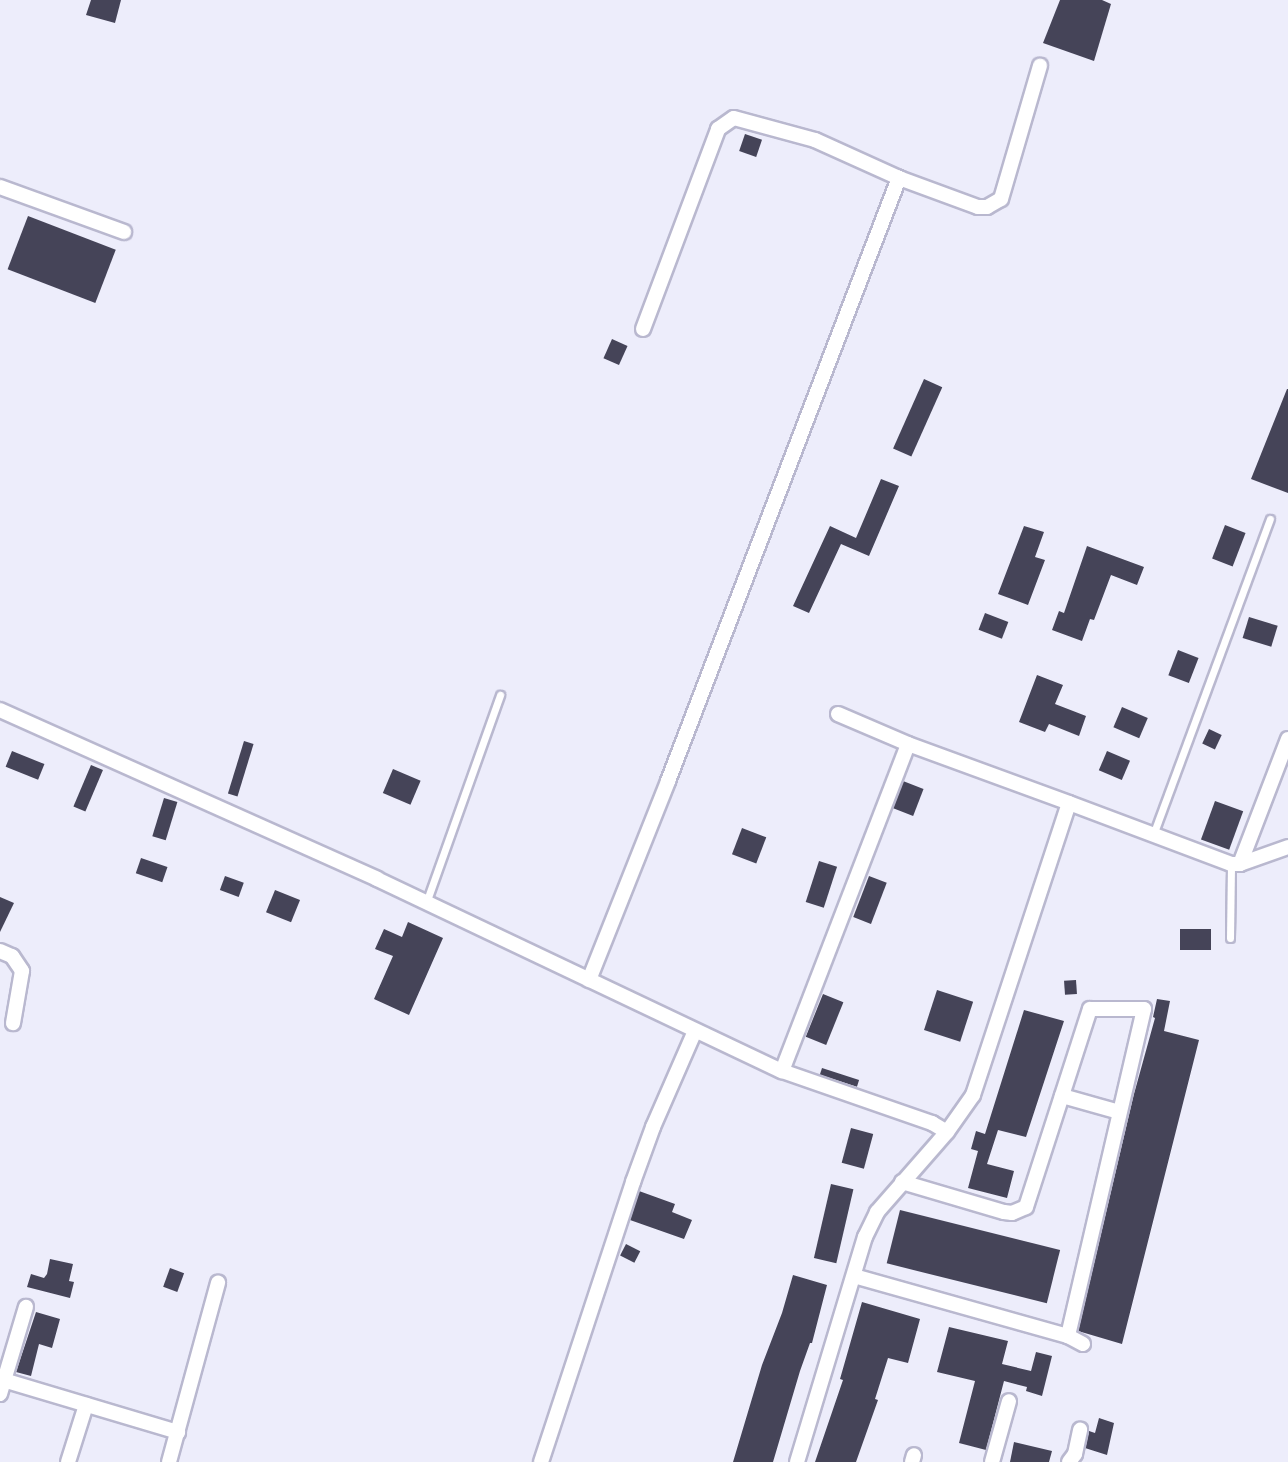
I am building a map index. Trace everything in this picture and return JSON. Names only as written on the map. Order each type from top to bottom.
[{"type":"street","points":[[643,329],[718,129],[734,118],[815,140],[899,178],[978,207],[995,205],[1001,199],[1040,66]]},
{"type":"street","points":[[589,980],[668,781],[899,178]]},
{"type":"street","points":[[0,187],[124,232]]},
{"type":"street","points":[[0,710],[426,903],[782,1071],[932,1122],[947,1132]]},
{"type":"street","points":[[838,714],[908,744],[1153,836],[1235,864],[1288,847]]},
{"type":"street","points":[[1235,864],[1288,739]]},
{"type":"street","points":[[782,1071],[908,744]]},
{"type":"street","points":[[797,1462],[865,1237],[877,1212],[947,1132],[973,1095],[1069,803]]},
{"type":"street","points":[[0,951],[12,956],[22,971],[13,1023]]},
{"type":"street","points":[[902,1182],[1004,1212],[1019,1211],[1026,1207],[1090,1009],[1144,1009],[1068,1336]]},
{"type":"street","points":[[541,1462],[637,1171],[695,1031]]},
{"type":"street","points":[[1062,1096],[1119,1112]]},
{"type":"street","points":[[854,1276],[1068,1336],[1083,1344]]},
{"type":"street","points":[[169,1462],[219,1283]]},
{"type":"street","points":[[26,1307],[1,1384],[86,1405],[178,1432]]},
{"type":"street","points":[[992,1462],[1009,1401]]},
{"type":"street","points":[[68,1462],[86,1405]]},
{"type":"street","points":[[1069,1462],[1075,1454],[1080,1430]]},
{"type":"lane","points":[[1153,836],[1270,519]]},
{"type":"lane","points":[[426,903],[500,695]]},
{"type":"lane","points":[[1230,938],[1235,864]]},
{"type":"building","points":[[91,0],[121,0],[115,23],[86,15]]},
{"type":"building","points":[[1060,0],[1102,0],[1111,4],[1094,61],[1043,43]]},
{"type":"building","points":[[745,134],[762,140],[756,157],[739,151]]},
{"type":"building","points":[[28,216],[116,250],[95,303],[8,269]]},
{"type":"building","points":[[612,339],[628,346],[619,365],[603,358]]},
{"type":"building","points":[[924,379],[942,387],[911,457],[893,448]]},
{"type":"building","points":[[1288,389],[1288,493],[1251,479]]},
{"type":"building","points":[[881,479],[899,486],[869,556],[841,544],[809,613],[793,606],[830,526],[856,538]]},
{"type":"building","points":[[1225,525],[1246,533],[1233,566],[1212,559]]},
{"type":"building","points":[[1024,526],[1044,532],[1035,557],[1045,560],[1028,605],[998,594]]},
{"type":"building","points":[[1087,546],[1144,567],[1137,585],[1111,575],[1094,620],[1090,619],[1082,641],[1052,630],[1059,611],[1064,613]]},
{"type":"building","points":[[985,613],[1008,622],[1002,639],[979,630]]},
{"type":"building","points":[[1249,617],[1278,626],[1271,647],[1243,638]]},
{"type":"building","points":[[1178,650],[1199,658],[1189,683],[1168,675]]},
{"type":"building","points":[[1037,675],[1063,685],[1055,704],[1086,716],[1079,736],[1049,724],[1045,732],[1019,722]]},
{"type":"building","points":[[1122,707],[1148,718],[1139,738],[1113,727]]},
{"type":"building","points":[[1209,729],[1222,735],[1215,749],[1202,744]]},
{"type":"building","points":[[244,741],[254,744],[237,797],[228,794]]},
{"type":"building","points":[[12,751],[44,764],[38,780],[6,767]]},
{"type":"building","points":[[1107,751],[1130,761],[1122,780],[1099,770]]},
{"type":"building","points":[[91,765],[103,770],[85,812],[73,806]]},
{"type":"building","points":[[393,769],[421,781],[410,805],[383,793]]},
{"type":"building","points":[[903,781],[924,789],[913,816],[893,808]]},
{"type":"building","points":[[164,798],[177,802],[166,840],[152,836]]},
{"type":"building","points":[[1215,801],[1243,811],[1229,850],[1201,840]]},
{"type":"building","points":[[742,828],[766,837],[756,863],[732,854]]},
{"type":"building","points":[[141,858],[167,867],[162,882],[136,873]]},
{"type":"building","points":[[819,861],[837,867],[824,908],[806,902]]},
{"type":"building","points":[[225,876],[244,883],[239,897],[220,890]]},
{"type":"building","points":[[869,876],[887,883],[871,924],[853,917]]},
{"type":"building","points":[[275,890],[300,900],[291,922],[266,912]]},
{"type":"building","points":[[0,897],[14,903],[0,932]]},
{"type":"building","points":[[408,922],[443,938],[409,1015],[374,999],[393,956],[375,949],[384,929],[402,937]]},
{"type":"building","points":[[1180,929],[1211,929],[1211,950],[1180,950]]},
{"type":"building","points":[[1076,980],[1077,994],[1065,995],[1064,981]]},
{"type":"building","points":[[937,990],[973,1002],[960,1042],[924,1030]]},
{"type":"building","points":[[823,994],[843,1002],[826,1045],[806,1037]]},
{"type":"building","points":[[1157,999],[1170,1001],[1164,1031],[1199,1040],[1122,1344],[1078,1331],[1134,1094],[1155,1018],[1153,1017]]},
{"type":"building","points":[[1024,1010],[1064,1021],[1026,1137],[998,1130],[987,1164],[1014,1171],[1007,1198],[968,1188],[978,1151],[971,1149],[976,1131],[985,1134]]},
{"type":"building","points":[[822,1068],[859,1080],[857,1087],[820,1075]]},
{"type":"building","points":[[851,1128],[873,1134],[864,1169],[842,1163]]},
{"type":"building","points":[[831,1184],[853,1189],[836,1263],[814,1258]]},
{"type":"building","points":[[639,1191],[675,1204],[672,1212],[692,1220],[684,1239],[630,1220]]},
{"type":"building","points":[[900,1210],[1060,1250],[1047,1303],[887,1263]]},
{"type":"building","points":[[626,1244],[640,1251],[634,1263],[620,1256]]},
{"type":"building","points":[[50,1259],[73,1264],[69,1281],[74,1282],[70,1298],[27,1287],[31,1274],[44,1278]]},
{"type":"building","points":[[170,1268],[184,1273],[177,1292],[163,1287]]},
{"type":"building","points":[[793,1275],[827,1285],[812,1343],[810,1343],[800,1371],[773,1462],[733,1462],[762,1365],[782,1313]]},
{"type":"building","points":[[862,1302],[920,1319],[908,1363],[888,1358],[875,1399],[878,1400],[856,1462],[815,1462],[843,1380],[840,1379]]},
{"type":"building","points":[[36,1312],[60,1319],[52,1348],[39,1344],[31,1376],[16,1372]]},
{"type":"building","points":[[949,1327],[1008,1341],[1002,1364],[1031,1371],[1036,1352],[1052,1356],[1042,1396],[1026,1391],[1027,1387],[1004,1381],[986,1450],[959,1443],[975,1381],[937,1372]]},
{"type":"building","points":[[1099,1418],[1114,1423],[1107,1455],[1085,1448],[1089,1431],[1095,1433]]},
{"type":"building","points":[[1014,1442],[1052,1451],[1049,1462],[1010,1462]]}]
